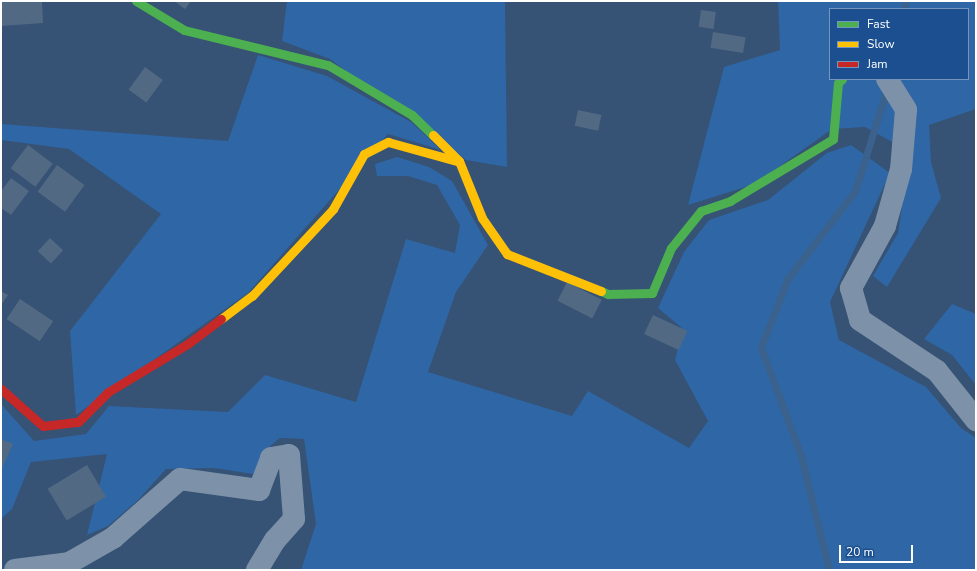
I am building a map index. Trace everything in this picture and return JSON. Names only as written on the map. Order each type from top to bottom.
[{"type":"street","points":[[136,1],[184,30],[328,65],[412,115],[459,161],[482,218],[507,254],[608,294],[652,293],[671,248],[702,211],[730,201],[833,139],[838,83],[841,80]]},
{"type":"street","points":[[888,80],[906,110],[900,169],[885,226],[851,288],[860,320],[936,371],[976,420]]},
{"type":"street","points":[[1,390],[43,426],[78,422],[108,392],[189,343],[252,296],[333,209],[364,154],[388,142],[459,161]]},
{"type":"street","points":[[15,570],[68,563],[113,538],[180,479],[259,490],[271,458],[289,455],[294,519],[275,540],[256,570]]},
{"type":"shaded area","points":[[287,1],[505,1],[507,167],[466,160],[330,59],[282,41]]},
{"type":"shaded area","points":[[778,1],[976,1],[976,109],[929,125],[931,162],[941,198],[887,287],[873,276],[898,233],[908,167],[896,144],[865,127],[832,129],[755,184],[688,205],[724,67],[780,50]]},
{"type":"shaded area","points":[[258,55],[327,76],[411,122],[441,150],[388,134],[248,293],[76,415],[70,331],[161,214],[69,149],[1,140],[1,124],[228,141]]},
{"type":"shaded area","points":[[851,145],[890,173],[830,302],[839,340],[926,387],[961,428],[976,438],[976,570],[301,570],[316,524],[304,439],[280,438],[269,447],[253,474],[214,468],[166,469],[139,499],[108,526],[87,535],[107,454],[31,462],[12,509],[1,519],[1,404],[34,441],[86,434],[109,406],[228,412],[265,375],[356,402],[406,239],[455,253],[460,225],[437,185],[408,176],[377,176],[375,164],[397,157],[429,167],[452,181],[488,245],[456,292],[428,372],[572,416],[588,391],[689,448],[708,421],[675,360],[683,329],[658,308],[684,252],[709,220],[768,200],[827,153]]},
{"type":"shaded area","points":[[952,304],[976,314],[976,385],[952,355],[924,339]]},
{"type":"building","points":[[1,1],[42,1],[43,23],[1,26]]},
{"type":"building","points":[[174,1],[191,1],[185,9]]},
{"type":"building","points":[[701,10],[716,12],[713,29],[699,27]]},
{"type":"building","points":[[713,32],[746,37],[743,53],[710,48]]},
{"type":"building","points":[[145,67],[163,80],[146,103],[129,90]]},
{"type":"building","points":[[578,110],[601,115],[598,131],[575,126]]},
{"type":"building","points":[[28,145],[53,164],[35,187],[11,168]]},
{"type":"building","points":[[57,165],[85,185],[65,212],[38,192]]},
{"type":"building","points":[[11,178],[29,191],[11,215],[1,208],[1,191]]},
{"type":"building","points":[[50,238],[63,250],[51,263],[38,251]]},
{"type":"building","points":[[567,282],[602,300],[592,318],[557,301]]},
{"type":"building","points":[[1,291],[8,295],[1,305]]},
{"type":"building","points":[[20,299],[53,321],[40,341],[7,319]]},
{"type":"building","points":[[653,315],[687,331],[679,350],[644,334]]},
{"type":"building","points":[[1,439],[13,444],[1,471]]},
{"type":"building","points":[[87,465],[106,497],[67,520],[48,489]]},
{"type":"waterway","points":[[904,8],[905,1]]},
{"type":"waterway","points":[[829,570],[801,456],[761,347],[788,278],[855,191],[887,89]]},
{"type":"traffic: fast","points":[[136,1],[184,30],[328,65],[412,115],[433,135]]},
{"type":"traffic: fast","points":[[601,291],[608,294],[652,293],[671,248],[701,211],[730,201],[833,139],[838,83],[841,80]]},
{"type":"traffic: slow","points":[[433,135],[459,161],[482,218],[507,254],[601,291]]},
{"type":"traffic: slow","points":[[221,319],[252,296],[333,209],[364,154],[388,142],[457,161]]},
{"type":"traffic: jam","points":[[1,389],[43,426],[78,422],[108,392],[189,343],[221,319]]}]
